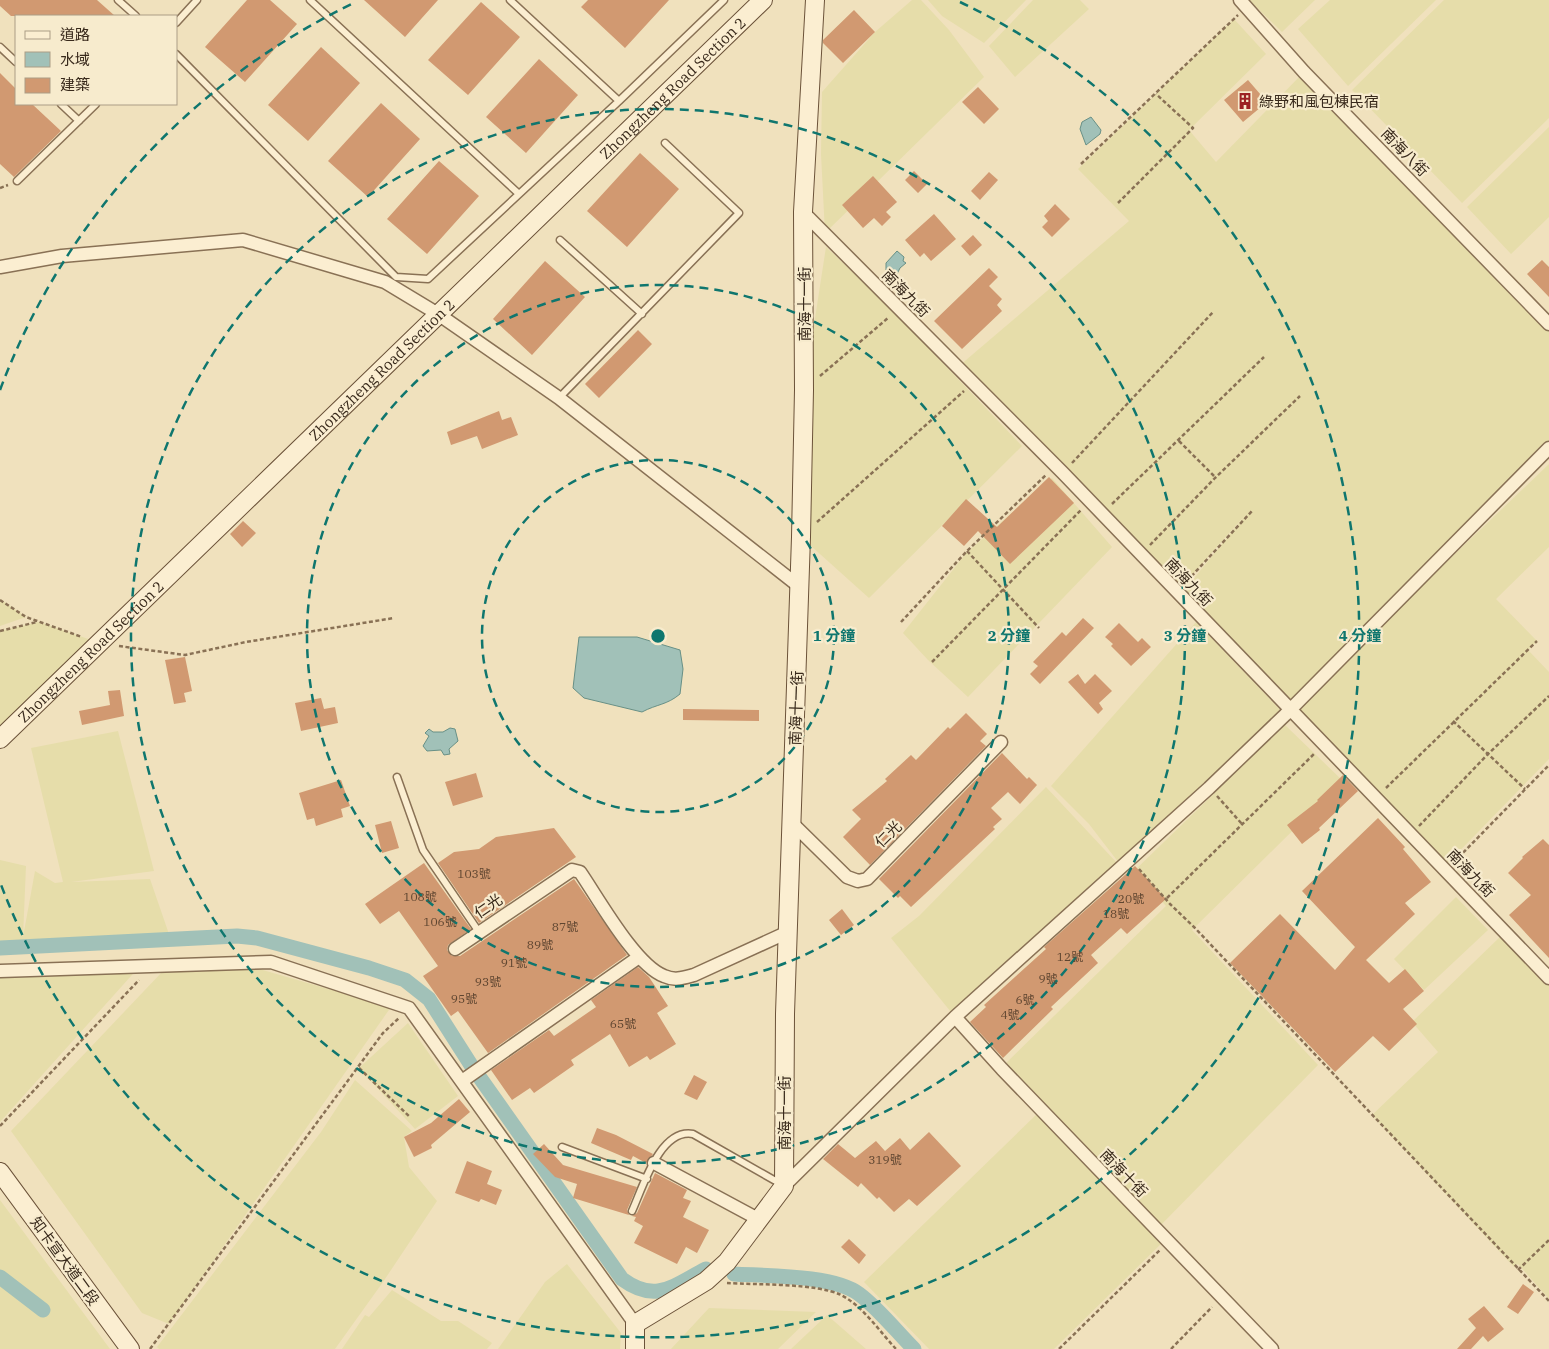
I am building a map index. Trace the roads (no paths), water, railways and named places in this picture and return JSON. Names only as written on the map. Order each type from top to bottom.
[{"type":"street","name":"Zhongzheng Road Section 2","points":[[0,739],[763,0]]},
{"type":"street","name":"南海十一街","points":[[784,1186],[788,932],[800,586],[804,390],[803,212],[815,0]]},
{"type":"street","name":"南海八街","points":[[1243,3],[1304,72],[1549,324]]},
{"type":"street","name":"南海九街","points":[[803,212],[1102,514],[1549,978]]},
{"type":"street","points":[[0,267],[62,256],[243,240],[385,282],[438,314],[559,398],[800,586]]},
{"type":"street","points":[[635,1324],[706,1281],[727,1262],[784,1186],[955,1016],[1210,788],[1549,448]]},
{"type":"street","name":"仁光","points":[[792,823],[847,877],[858,881],[867,878],[1001,742]]},
{"type":"street","name":"仁光","points":[[455,949],[572,870],[580,872],[638,957],[663,976],[678,980],[694,975],[788,932]]},
{"type":"street","points":[[462,1081],[638,957]]},
{"type":"street","points":[[0,971],[271,962],[409,1008],[635,1324],[635,1349]]},
{"type":"street","name":"南海十街","points":[[955,1016],[1002,1070],[1272,1349]]},
{"type":"street","points":[[654,1163],[760,1220]]},
{"type":"street","name":"知卡宣大道二段","points":[[0,1172],[130,1349]]},
{"type":"lane","points":[[118,0],[135,15]]},
{"type":"lane","points":[[178,21],[197,0]]},
{"type":"lane","points":[[310,0],[518,194]]},
{"type":"lane","points":[[510,0],[619,101]]},
{"type":"lane","points":[[178,56],[396,278],[428,279],[724,0]]},
{"type":"lane","points":[[0,46],[15,61]]},
{"type":"lane","points":[[62,105],[79,121]]},
{"type":"lane","points":[[17,181],[95,105]]},
{"type":"lane","points":[[559,398],[738,213],[665,143]]},
{"type":"lane","points":[[560,240],[642,314]]},
{"type":"lane","points":[[397,777],[423,850],[479,932]]},
{"type":"lane","points":[[632,1211],[665,1144],[676,1136],[688,1133],[784,1186]]},
{"type":"lane","points":[[562,1147],[647,1179]]},
{"type":"water","points":[[1091,117],[1101,130],[1100,134],[1086,145],[1080,129],[1082,122]]},
{"type":"water","points":[[897,251],[904,257],[903,261],[906,263],[897,274],[886,270],[886,263]]},
{"type":"water","points":[[579,637],[637,637],[680,650],[683,669],[680,694],[671,700],[642,712],[584,698],[573,688]]},
{"type":"water","points":[[450,728],[455,729],[458,741],[449,749],[450,754],[444,755],[441,750],[427,751],[423,746],[429,736],[425,733],[429,729],[433,732],[443,732]]},
{"type":"waterway","points":[[0,948],[237,936],[257,938],[369,968],[405,980],[429,999],[471,1065]]},
{"type":"waterway","points":[[478,1075],[622,1279],[645,1290],[664,1290],[706,1269]]},
{"type":"waterway","points":[[734,1274],[817,1280],[848,1288],[859,1294],[873,1306],[914,1349]]},
{"type":"waterway","points":[[0,1277],[43,1310]]},
{"type":"place","name":"綠野和風包棟民宿","points":[[1245,101]]}]
